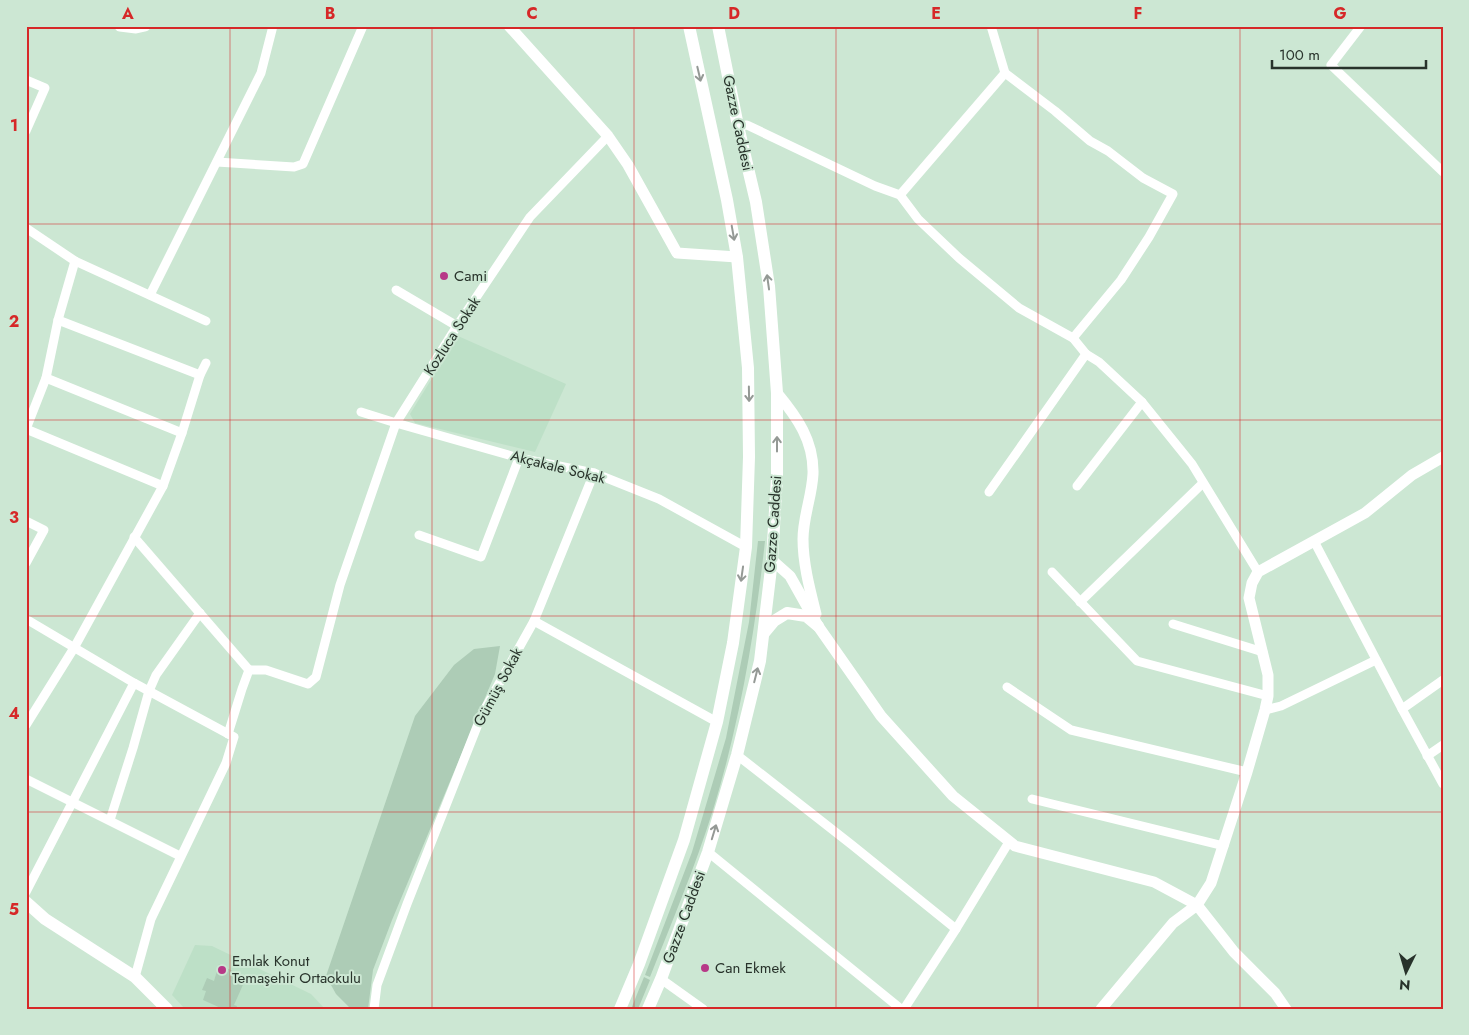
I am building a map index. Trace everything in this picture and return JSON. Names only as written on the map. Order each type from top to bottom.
[{"type":"main road","name":"Gazze Caddesi","points":[[620,1009],[640,964],[684,840],[717,722],[733,643],[746,547],[750,457],[748,368],[737,257],[727,200],[689,26]]},
{"type":"main road","name":"Gazze Caddesi","points":[[648,1009],[708,852],[737,755],[760,661],[772,560],[777,477],[777,393],[769,286],[756,202],[738,126],[718,26]]},
{"type":"main road","points":[[764,634],[774,621],[787,613],[806,616],[818,626]]},
{"type":"main road","points":[[26,902],[45,920],[135,977],[167,1009]]},
{"type":"street","points":[[120,26],[136,28],[145,26]]},
{"type":"street","points":[[150,295],[261,73],[273,26]]},
{"type":"street","points":[[217,162],[294,168],[303,164],[363,26]]},
{"type":"street","points":[[508,26],[608,136],[628,165],[677,253],[737,257]]},
{"type":"street","points":[[990,26],[1005,73],[1055,111],[1090,141],[1108,151],[1143,178],[1173,194],[1149,237],[1121,280],[1073,338]]},
{"type":"street","points":[[1361,26],[1331,64],[1443,172]]},
{"type":"street","points":[[900,195],[1005,73]]},
{"type":"street","points":[[26,80],[45,88],[26,131]]},
{"type":"street","points":[[738,126],[747,125],[875,186],[900,195],[918,220],[959,258],[1019,308],[1073,338],[1086,354],[1099,362],[1142,402],[1192,464],[1258,572]]},
{"type":"street","name":"Kozluca Sokak","points":[[249,670],[266,670],[308,684],[316,677],[340,585],[396,424],[457,326],[530,217],[608,136]]},
{"type":"street","points":[[26,228],[75,260],[206,321]]},
{"type":"street","points":[[75,260],[58,320],[46,378],[26,429],[163,486]]},
{"type":"street","points":[[396,290],[457,326]]},
{"type":"street","points":[[58,320],[200,375]]},
{"type":"street","points":[[989,492],[1086,354]]},
{"type":"street","points":[[26,725],[74,648],[163,486],[206,362]]},
{"type":"street","points":[[46,378],[182,433]]},
{"type":"street","points":[[777,393],[801,424],[810,446],[813,474],[803,538],[805,564],[818,626]]},
{"type":"street","points":[[1077,486],[1142,402]]},
{"type":"street","name":"Akçakale Sokak","points":[[360,412],[396,424],[519,458],[594,473],[658,499],[746,547]]},
{"type":"street","points":[[1101,1009],[1173,923],[1197,905],[1211,883],[1266,710],[1268,675],[1249,598],[1252,583],[1258,572],[1364,513],[1412,475],[1443,456]]},
{"type":"street","points":[[419,535],[480,557],[519,458]]},
{"type":"street","name":"Gümüş Sokak","points":[[374,1009],[378,985],[407,904],[482,714],[534,621],[594,473]]},
{"type":"street","points":[[1080,602],[1203,483]]},
{"type":"street","points":[[26,521],[44,530],[26,564]]},
{"type":"street","points":[[134,537],[249,670],[228,734]]},
{"type":"street","points":[[1314,542],[1443,784]]},
{"type":"street","points":[[772,560],[790,576],[818,626],[881,716],[953,796],[1014,846],[1154,882],[1197,905],[1234,952],[1276,993],[1286,1009]]},
{"type":"street","points":[[1052,572],[1137,661],[1268,696]]},
{"type":"street","points":[[110,820],[149,691],[156,675],[200,613]]},
{"type":"street","points":[[26,618],[134,683],[234,737],[226,763],[151,919],[135,977]]},
{"type":"street","points":[[534,621],[717,722]]},
{"type":"street","points":[[1173,624],[1263,652]]},
{"type":"street","points":[[1266,710],[1280,706],[1376,660]]},
{"type":"street","points":[[1402,709],[1443,680]]},
{"type":"street","points":[[26,892],[134,683]]},
{"type":"street","points":[[1007,687],[1071,730],[1247,772]]},
{"type":"street","points":[[1427,756],[1443,745]]},
{"type":"street","points":[[737,755],[956,929]]},
{"type":"street","points":[[26,778],[180,856]]},
{"type":"street","points":[[1032,799],[1224,846]]},
{"type":"street","points":[[708,852],[903,1009],[956,929],[1009,842]]},
{"type":"street","points":[[661,979],[704,1009]]},
{"type":"shaded area","points":[[458,336],[566,384],[535,452],[415,423],[410,414]]},
{"type":"shaded area","points":[[758,541],[765,541],[751,643],[739,710],[723,777],[706,831],[650,977],[645,975],[692,852],[726,738],[749,622]]},
{"type":"shaded area","points":[[500,646],[495,674],[373,970],[368,1009],[349,1007],[336,994],[326,976],[415,716],[454,665],[474,649]]},
{"type":"shaded area","name":"Emlak Konut Temaşehir Ortaokulu","points":[[195,945],[212,946],[311,994],[325,1009],[185,1009],[172,995]]},
{"type":"shaded area","points":[[219,964],[246,978],[234,1005],[237,1006],[236,1009],[223,1009],[203,1000],[206,991],[202,990],[207,978],[214,981]]},
{"type":"shaded area","points":[[644,977],[650,980],[638,1009],[631,1009]]},
{"type":"place","name":"Cami","points":[[444,276]]},
{"type":"place","name":"Can Ekmek","points":[[705,968]]},
{"type":"place","name":"Emlak Konut Temaşehir Ortaokulu","points":[[222,970]]}]
